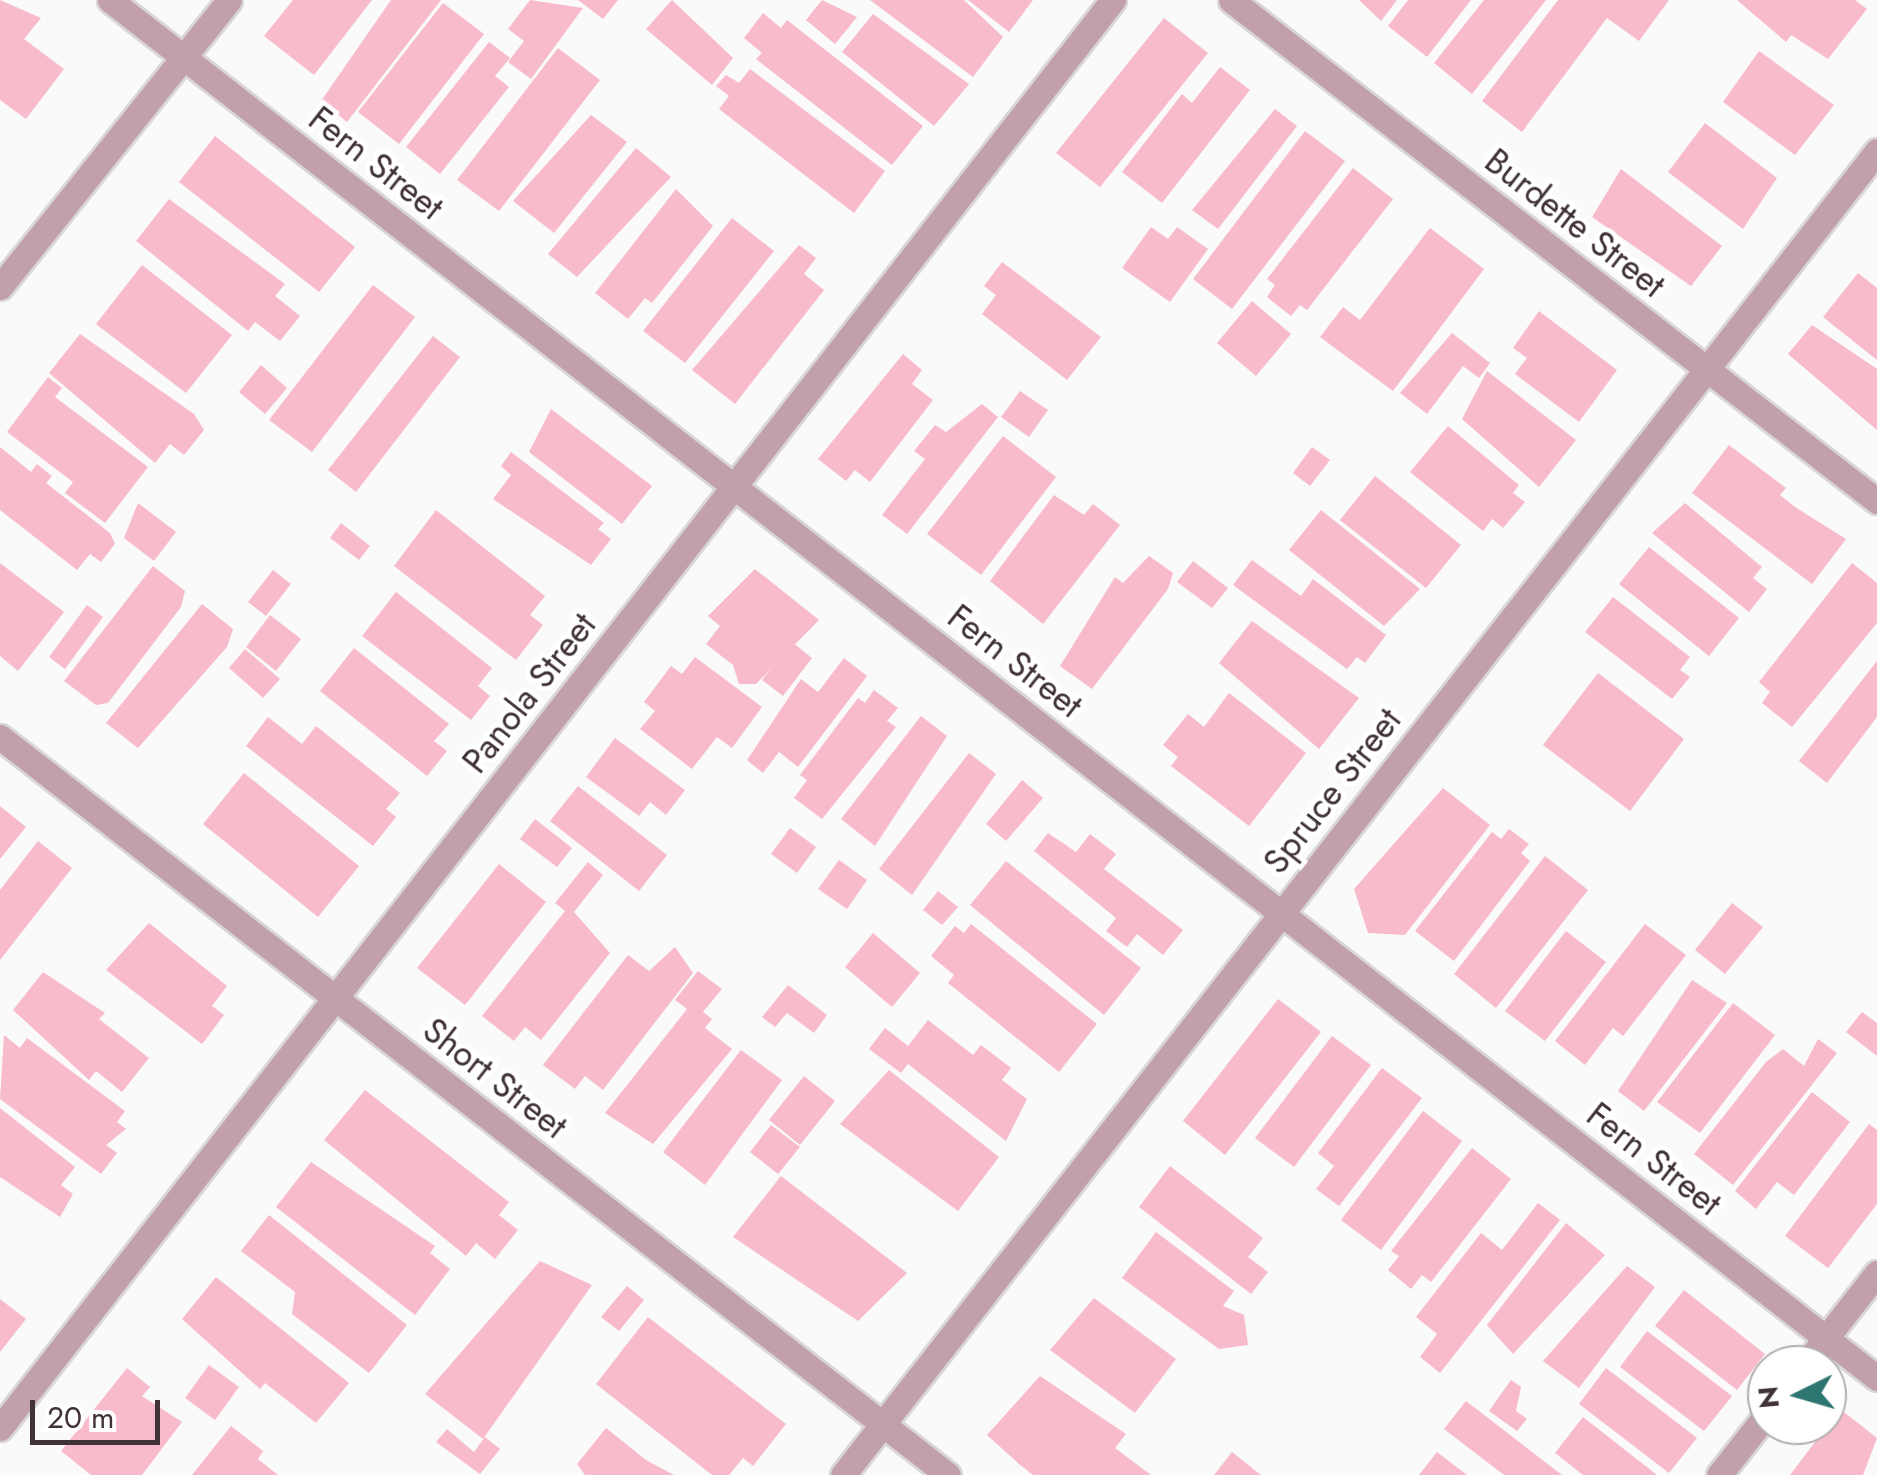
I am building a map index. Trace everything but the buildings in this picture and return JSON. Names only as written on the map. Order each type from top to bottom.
[{"type":"street","name":"Fern Street","points":[[110,0],[1877,1378]]},
{"type":"street","points":[[0,287],[229,0]]},
{"type":"street","name":"Panola Street","points":[[0,1428],[1114,0]]},
{"type":"street","name":"Burdette Street","points":[[1231,0],[1877,501]]},
{"type":"street","name":"Spruce Street","points":[[842,1475],[1877,151]]},
{"type":"street","name":"Short Street","points":[[0,736],[948,1475]]},
{"type":"street","points":[[1821,1345],[1877,1273]]},
{"type":"street","points":[[1719,1475],[1747,1439]]}]
